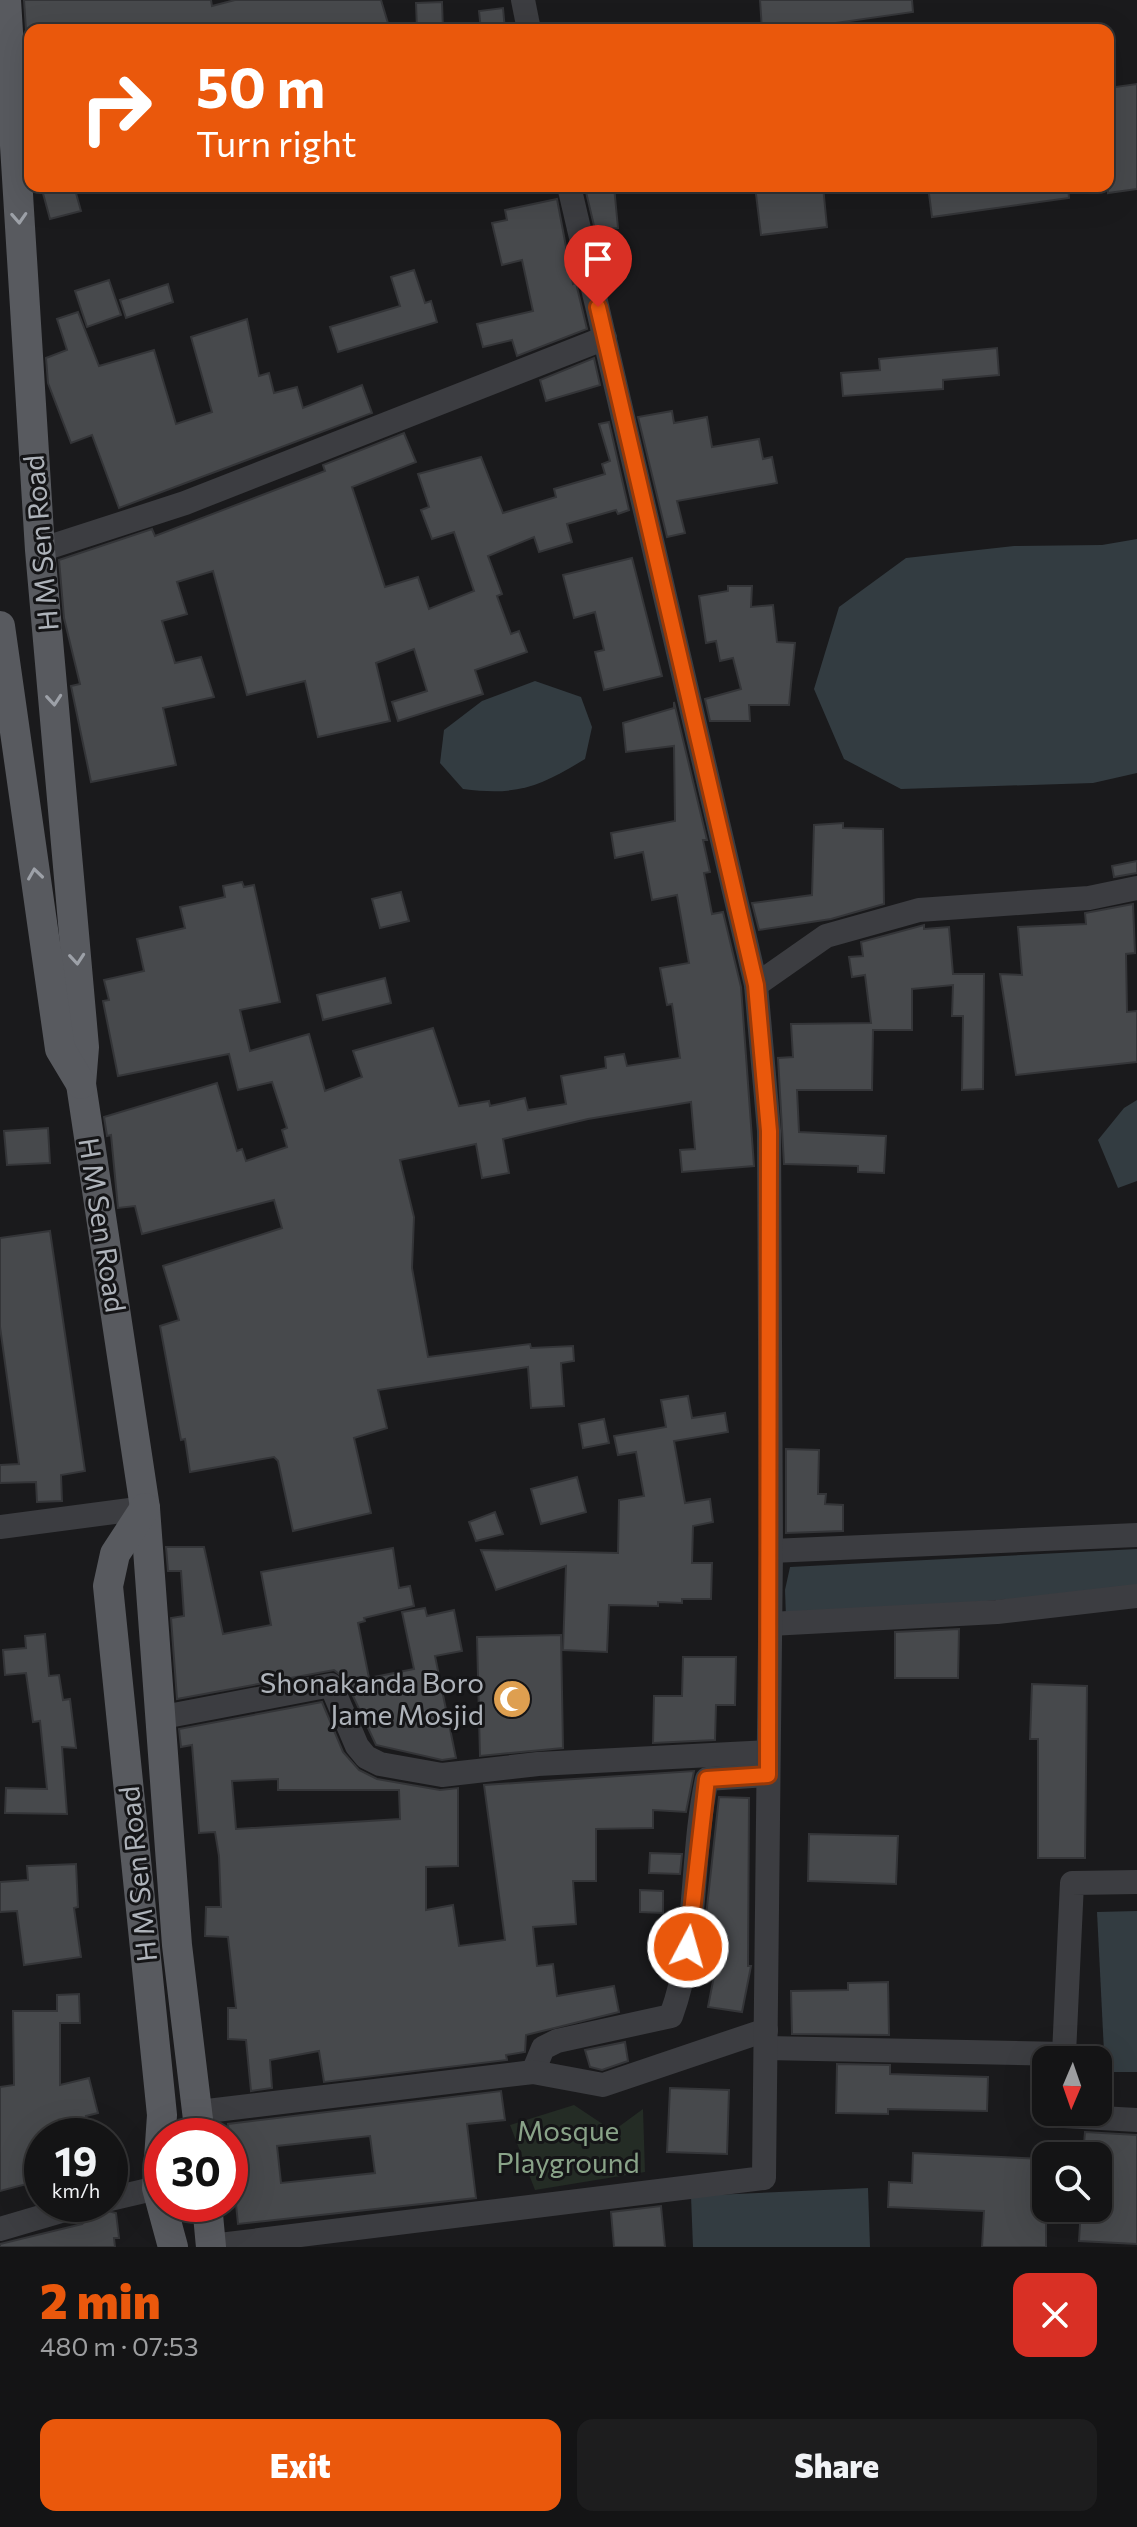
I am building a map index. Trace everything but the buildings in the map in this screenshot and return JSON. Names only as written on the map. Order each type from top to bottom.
[{"type":"main road","name":"H M Sen Road","points":[[6,0],[40,550],[84,1047],[81,1084],[145,1508],[177,1945],[198,2118]]},
{"type":"main road","name":"H M Sen Road","points":[[2,637],[4,688],[60,1049],[81,1084]]},
{"type":"main road","points":[[2,637],[49,642]]},
{"type":"main road","name":"H M Sen Road","points":[[145,1508],[115,1554],[108,1586],[162,2118]]},
{"type":"main road","name":"H M Sen Road","points":[[166,2222],[173,2247]]},
{"type":"main road","points":[[209,2222],[211,2247]]},
{"type":"street","points":[[523,0],[528,24]]},
{"type":"street","points":[[211,2247],[764,2178],[771,1551],[769,1131],[756,985],[570,192]]},
{"type":"street","points":[[40,550],[185,503],[605,338]]},
{"type":"street","points":[[756,985],[826,936],[919,910],[1089,898],[1137,888]]},
{"type":"street","points":[[0,1527],[145,1508]]},
{"type":"street","points":[[771,1551],[1137,1535]]},
{"type":"street","points":[[770,1624],[997,1612],[1137,1596]]},
{"type":"street","points":[[158,1718],[331,1685],[357,1746],[366,1757],[380,1764],[442,1775],[538,1764],[768,1763]]},
{"type":"street","points":[[533,2072],[543,2048],[557,2041],[671,2016],[681,1988],[688,1947],[707,1779],[768,1763]]},
{"type":"street","points":[[1065,2046],[1072,1883],[1137,1882]]},
{"type":"street","points":[[238,2118],[533,2072],[603,2085],[766,2039],[1032,2055]]},
{"type":"street","points":[[1112,2119],[1137,2120]]},
{"type":"street","points":[[0,2229],[24,2222]]},
{"type":"green space","name":"Mosque Playground","points":[[574,2105],[613,2131],[643,2109],[645,2172],[535,2190],[510,2125]]},
{"type":"shaded area","points":[[1137,539],[1137,773],[1093,783],[901,789],[844,759],[814,689],[839,607],[906,558],[1014,546],[1102,545]]},
{"type":"shaded area","points":[[535,681],[581,697],[592,727],[585,759],[527,787],[498,791],[463,789],[440,763],[444,730],[482,701]]},
{"type":"shaded area","points":[[1137,1100],[1137,1181],[1118,1188],[1098,1140],[1124,1108]]},
{"type":"shaded area","points":[[1137,1549],[1137,1589],[786,1617],[785,1590],[790,1567]]},
{"type":"shaded area","points":[[1137,1911],[1137,2072],[1112,2072],[1112,2046],[1104,2046],[1097,1912]]},
{"type":"shaded area","points":[[868,2188],[870,2247],[693,2247],[691,2196]]},
{"type":"place","name":"Shonakanda Boro Jame Mosjid","points":[[512,1699]]},
{"type":"route","points":[[598,307],[756,985],[769,1131],[771,1551],[768,1775],[707,1779],[702,1801],[688,1947]]}]
